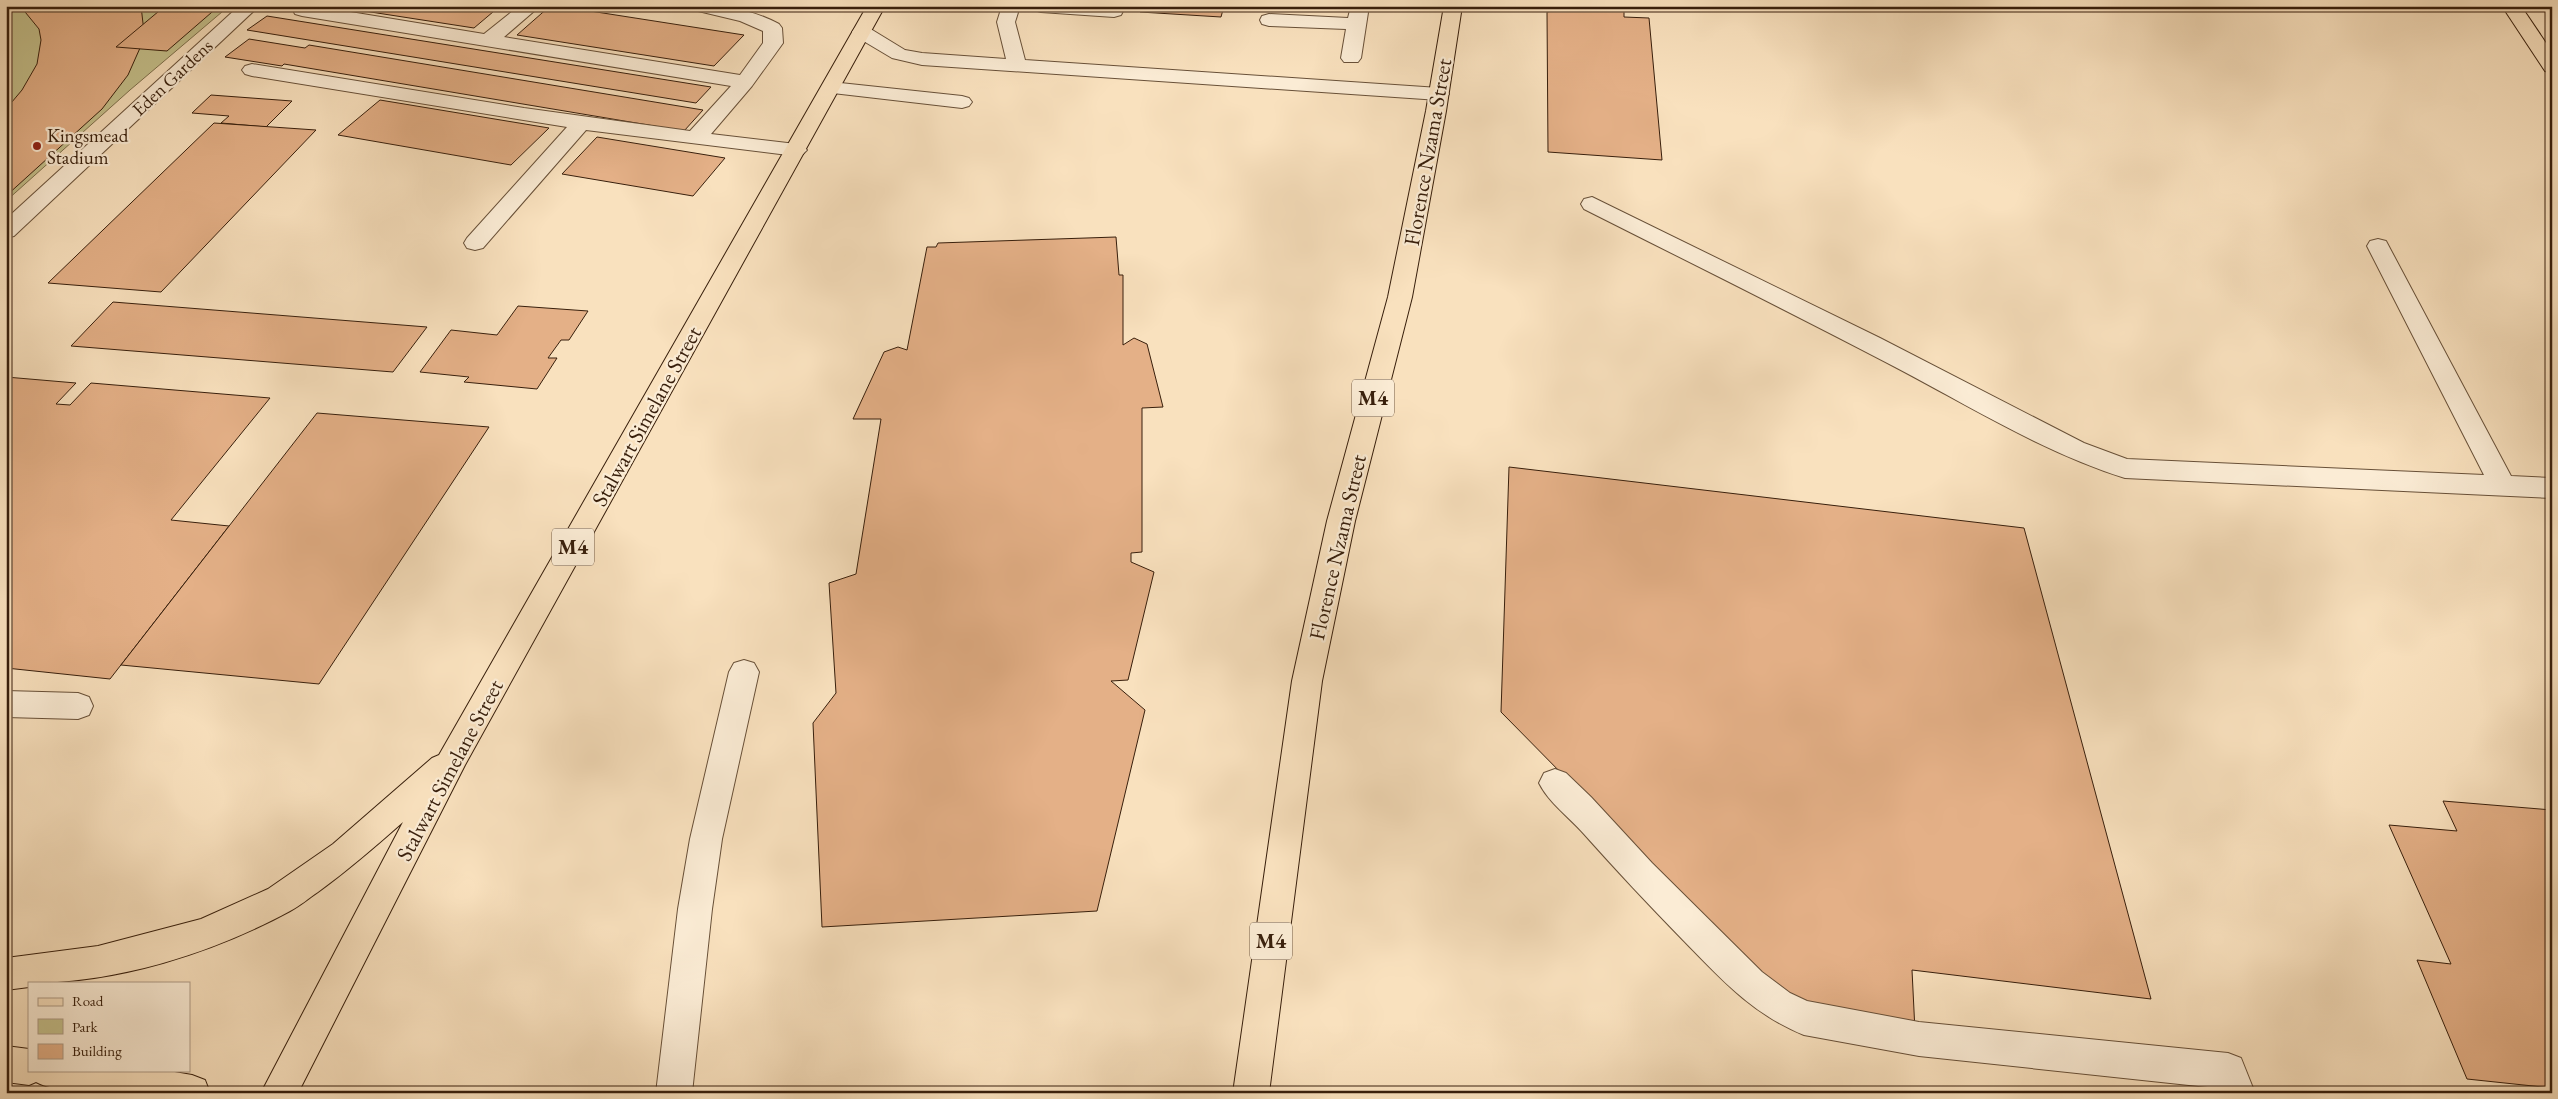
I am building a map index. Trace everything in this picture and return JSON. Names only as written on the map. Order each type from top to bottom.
[{"type":"main road","name":"Stalwart Simelane Street","points":[[279,1093],[454,756],[876,6]]},
{"type":"main road","name":"Florence Nzama Street","points":[[1250,1093],[1307,681],[1341,521],[1400,297],[1439,94],[1452,6]]},
{"type":"main road","points":[[2512,6],[2552,67]]},
{"type":"main road","points":[[6,974],[98,962],[204,934],[280,900],[344,854],[454,756]]},
{"type":"main road","points":[[6,1064],[28,1067]]},
{"type":"main road","points":[[61,1072],[192,1093]]},
{"type":"street","name":"Eden Gardens","points":[[6,231],[250,6]]},
{"type":"street","points":[[489,39],[531,6]]},
{"type":"street","points":[[695,139],[745,82],[773,43],[772,28],[760,21],[700,6]]},
{"type":"street","points":[[1011,6],[1006,22],[1016,57],[1013,66]]},
{"type":"street","points":[[1041,6],[1114,11]]},
{"type":"street","points":[[302,10],[745,82]]},
{"type":"street","points":[[1269,20],[1358,15],[1351,58]]},
{"type":"street","points":[[862,32],[880,40],[899,54],[922,59],[1439,94]]},
{"type":"street","points":[[252,70],[581,123],[695,139],[796,150]]},
{"type":"street","points":[[830,88],[962,102]]},
{"type":"street","points":[[475,243],[581,123]]},
{"type":"street","points":[[1592,204],[1871,344],[2074,450],[2125,468],[2552,488]]},
{"type":"street","points":[[2378,246],[2504,486]]},
{"type":"street","points":[[674,1093],[695,909],[706,839],[744,672]]},
{"type":"street","points":[[6,704],[78,706]]},
{"type":"street","points":[[1555,783],[1640,874],[1750,984],[1778,1005],[1804,1018],[1919,1039],[2228,1071],[2237,1093]]},
{"type":"green space","name":"Kingsmead Stadium","points":[[6,6],[229,6],[130,90],[6,201]]},
{"type":"building","name":"Kingsmead Stadium","points":[[6,6],[141,6],[144,32],[140,48],[128,75],[102,109],[6,196],[6,109],[22,90],[37,64],[41,40],[39,29],[21,7],[9,11]]},
{"type":"building","points":[[165,6],[219,6],[167,51],[116,47]]},
{"type":"building","points":[[332,6],[500,6],[474,28]]},
{"type":"building","points":[[550,6],[744,35],[714,66],[517,35]]},
{"type":"building","points":[[1142,6],[1224,6],[1221,17],[1140,12]]},
{"type":"building","points":[[1558,6],[1624,6],[1624,17],[1649,18],[1662,160],[1548,152],[1547,12],[1558,10]]},
{"type":"building","points":[[267,16],[711,87],[696,103],[247,30]]},
{"type":"building","points":[[249,39],[305,48],[309,45],[703,110],[684,131],[284,64],[282,66],[225,57]]},
{"type":"building","points":[[211,95],[292,101],[266,127],[221,123],[229,116],[192,113]]},
{"type":"building","points":[[380,100],[549,128],[511,165],[338,135]]},
{"type":"building","points":[[214,123],[316,130],[161,292],[48,283]]},
{"type":"building","points":[[597,137],[725,158],[693,196],[562,174]]},
{"type":"building","points":[[1116,237],[1119,275],[1123,275],[1123,345],[1134,338],[1147,344],[1163,407],[1142,408],[1142,552],[1131,553],[1131,562],[1154,572],[1128,680],[1111,681],[1145,710],[1097,911],[822,927],[813,723],[836,693],[829,583],[856,574],[881,419],[853,419],[884,352],[898,347],[907,350],[927,247],[936,247],[938,243]]},
{"type":"building","points":[[113,302],[427,327],[393,372],[71,346]]},
{"type":"building","points":[[518,306],[588,311],[569,340],[561,340],[548,358],[557,358],[537,389],[464,382],[469,377],[420,372],[451,330],[497,335]]},
{"type":"building","points":[[6,377],[76,383],[56,404],[70,405],[91,383],[270,398],[171,520],[229,526],[110,679],[6,668]]},
{"type":"building","points":[[317,413],[489,427],[319,684],[121,665]]},
{"type":"building","points":[[1509,467],[2024,528],[2151,999],[1912,970],[1915,1031],[1785,1000],[1501,712]]},
{"type":"building","points":[[2443,801],[2552,810],[2552,1088],[2467,1079],[2417,960],[2451,964],[2389,825],[2457,831]]},
{"type":"place","name":"Kingsmead Stadium","points":[[37,146]]}]
